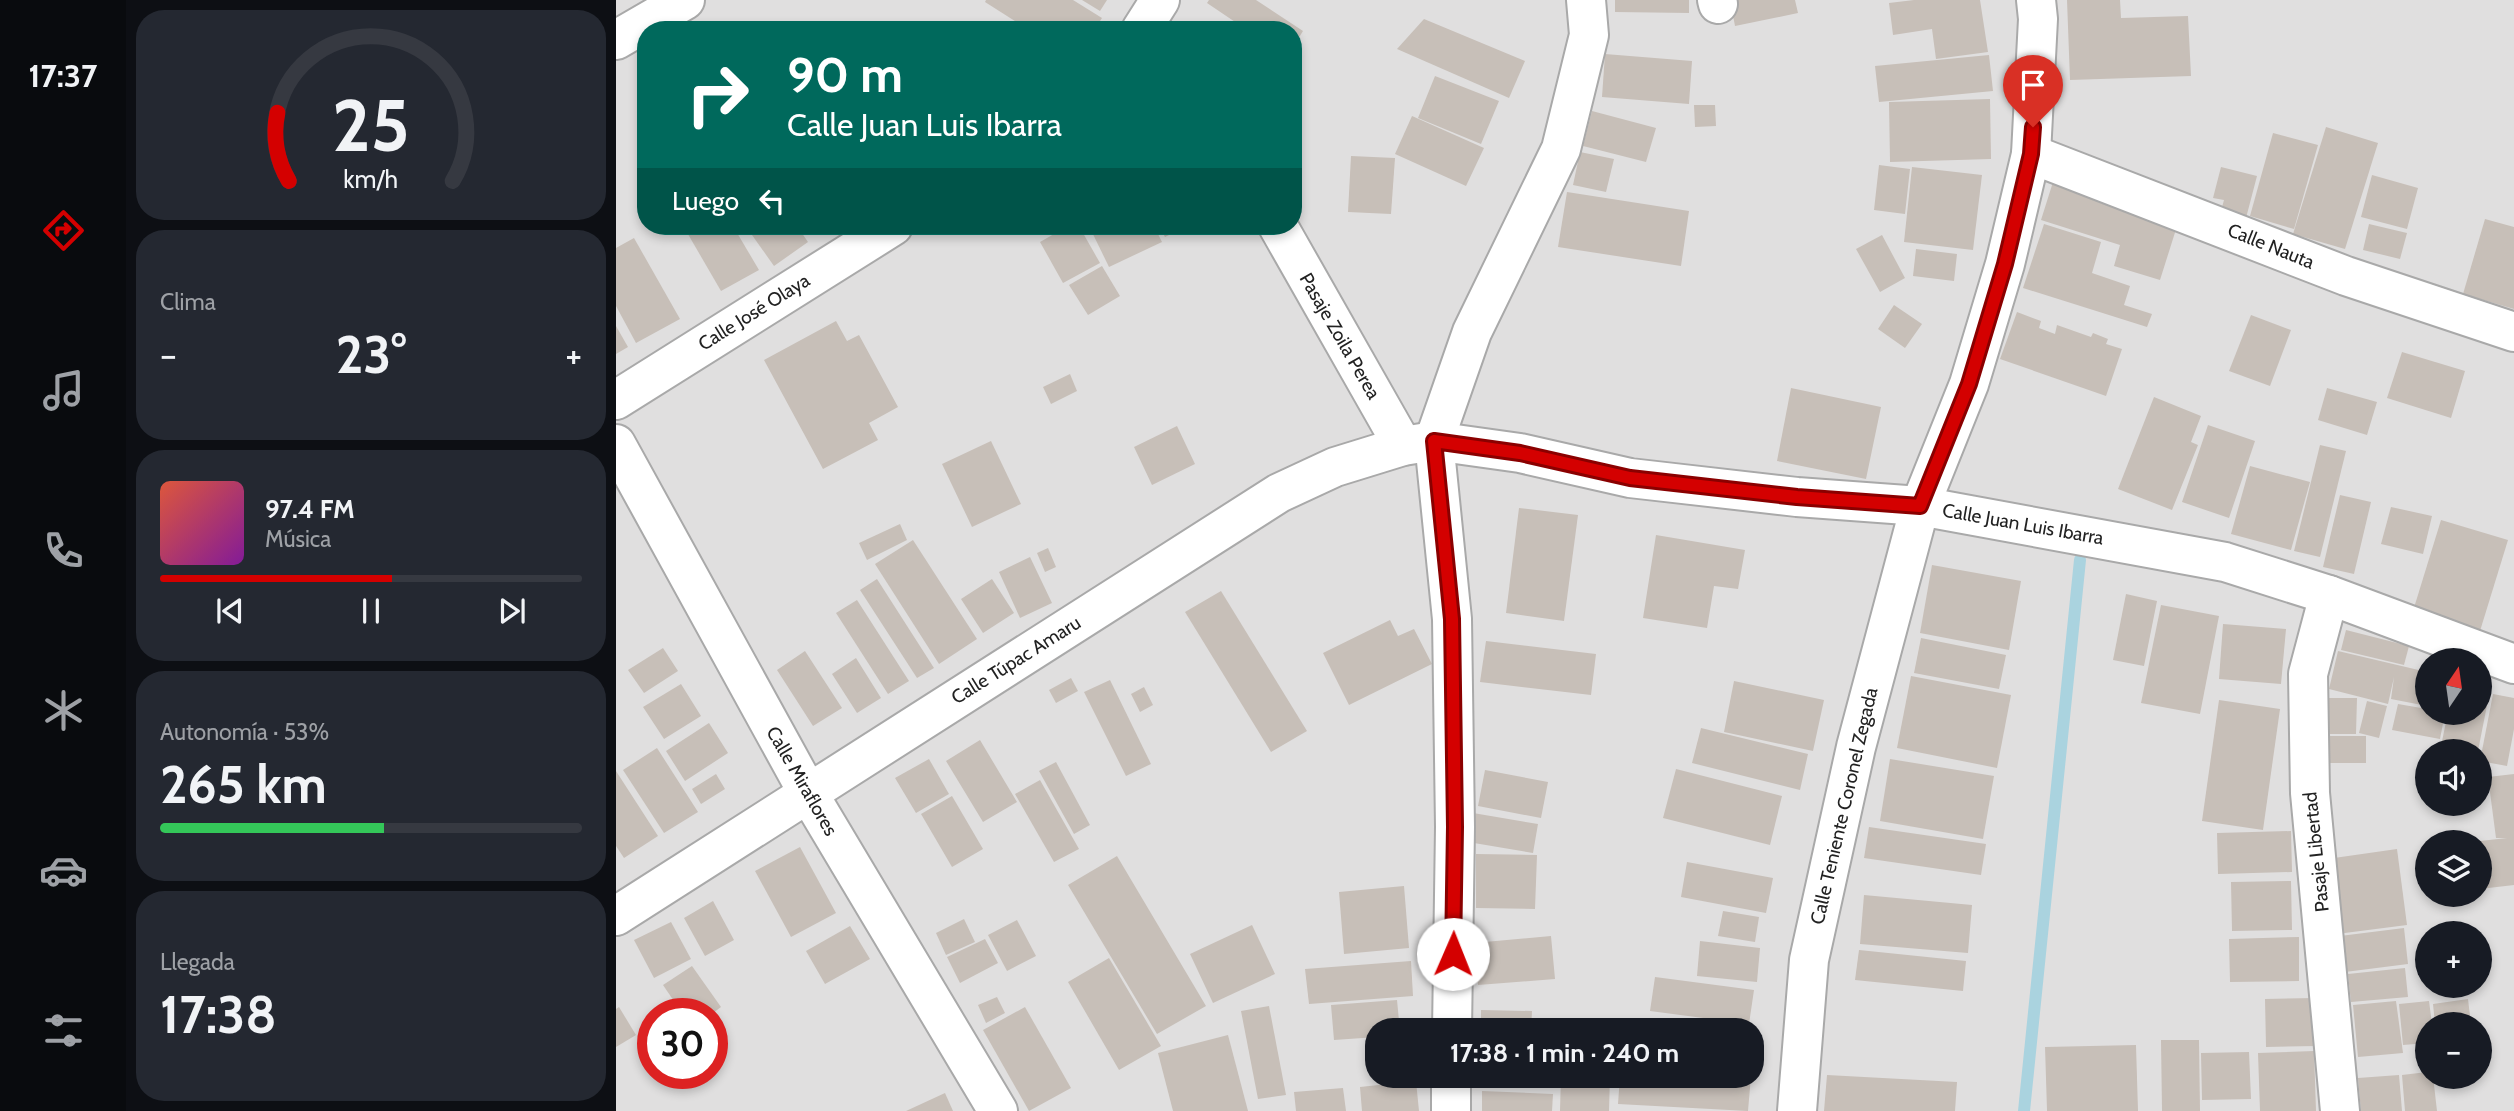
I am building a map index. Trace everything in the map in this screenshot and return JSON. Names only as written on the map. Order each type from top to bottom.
[{"type":"street","points":[[649,21],[685,0]]},
{"type":"street","points":[[1452,1018],[1455,827],[1452,619],[1418,444],[1561,149],[1589,35],[1586,0]]},
{"type":"street","name":"Calle Teniente Coronel Zegada","points":[[1797,1111],[1809,960],[1856,747],[1920,506],[1969,384],[2005,264],[2031,154],[2036,0]]},
{"type":"street","points":[[616,40],[637,28]]},
{"type":"street","name":"Calle Nauta","points":[[2031,154],[2203,218],[2346,276],[2514,332]]},
{"type":"street","name":"Calle José Olaya","points":[[616,400],[880,235]]},
{"type":"street","name":"Pasaje Zoila Perea","points":[[1284,235],[1418,444]]},
{"type":"street","name":"Calle Miraflores","points":[[616,444],[808,793],[998,1111]]},
{"type":"street","name":"Calle Juan Luis Ibarra","points":[[1418,444],[1520,453],[1630,478],[1797,497],[1920,506],[2225,562],[2329,596],[2514,664]]},
{"type":"street","name":"Calle Túpac Amaru","points":[[616,916],[1279,493],[1335,467],[1418,444]]},
{"type":"street","name":"Pasaje Libertad","points":[[2329,596],[2308,674],[2310,793],[2340,1111]]},
{"type":"street","points":[[1451,1088],[1451,1111]]},
{"type":"shaded area","points":[[616,0],[2514,0],[2514,1111],[616,1111]]},
{"type":"building","points":[[1073,0],[1102,18],[1100,21],[1015,21],[985,2]]},
{"type":"building","points":[[1082,0],[1107,0],[1100,11]]},
{"type":"building","points":[[1209,0],[1256,0],[1288,21],[1234,21],[1207,3]]},
{"type":"building","points":[[1615,0],[1689,0],[1689,13],[1615,12]]},
{"type":"building","points":[[1730,0],[1795,0],[1798,13],[1735,26]]},
{"type":"building","points":[[1914,0],[1980,0],[1988,52],[1936,59],[1932,29],[1893,35],[1889,3]]},
{"type":"building","points":[[2067,0],[2120,0],[2121,18],[2188,16],[2191,76],[2070,80]]},
{"type":"building","points":[[1424,19],[1525,61],[1509,98],[1397,49]]},
{"type":"building","points":[[1605,54],[1692,61],[1689,104],[1602,97]]},
{"type":"building","points":[[1989,55],[1993,91],[1879,102],[1875,66]]},
{"type":"building","points":[[1435,76],[1499,101],[1481,144],[1418,118]]},
{"type":"building","points":[[1990,99],[1991,159],[1890,162],[1889,102]]},
{"type":"building","points":[[1694,105],[1715,105],[1716,126],[1695,127]]},
{"type":"building","points":[[1592,111],[1656,128],[1646,162],[1583,146]]},
{"type":"building","points":[[1412,116],[1484,148],[1466,186],[1395,154]]},
{"type":"building","points":[[2326,127],[2378,143],[2345,249],[2293,234]]},
{"type":"building","points":[[2273,133],[2318,145],[2294,229],[2250,216]]},
{"type":"building","points":[[1580,152],[1614,159],[1606,192],[1573,185]]},
{"type":"building","points":[[1351,156],[1395,158],[1391,214],[1348,212]]},
{"type":"building","points":[[1879,165],[1910,169],[1905,214],[1874,210]]},
{"type":"building","points":[[1912,167],[1982,175],[1973,250],[1904,242]]},
{"type":"building","points":[[2221,167],[2257,176],[2246,218],[2221,211],[2224,200],[2213,198]]},
{"type":"building","points":[[2372,175],[2418,188],[2407,229],[2361,217]]},
{"type":"building","points":[[2053,182],[2178,223],[2160,280],[2114,266],[2120,245],[2041,220]]},
{"type":"building","points":[[1567,192],[1689,211],[1681,266],[1558,247]]},
{"type":"building","points":[[2485,219],[2514,227],[2514,309],[2463,294]]},
{"type":"building","points":[[2044,224],[2101,242],[2092,273],[2130,286],[2124,305],[2152,314],[2147,327],[2023,288]]},
{"type":"building","points":[[2369,224],[2407,233],[2400,259],[2363,250]]},
{"type":"building","points":[[688,235],[738,235],[759,270],[721,291]]},
{"type":"building","points":[[752,235],[803,235],[808,242],[774,266]]},
{"type":"building","points":[[1052,235],[1084,235],[1100,263],[1063,283],[1040,242]]},
{"type":"building","points":[[1093,235],[1158,235],[1162,242],[1109,267]]},
{"type":"building","points":[[1882,235],[1905,278],[1880,292],[1856,249]]},
{"type":"building","points":[[634,238],[680,319],[636,343],[616,306],[616,248]]},
{"type":"building","points":[[1916,249],[1957,254],[1954,281],[1913,276]]},
{"type":"building","points":[[1102,266],[1120,296],[1088,315],[1069,285]]},
{"type":"building","points":[[1894,305],[1922,324],[1905,348],[1878,329]]},
{"type":"building","points":[[2017,312],[2041,321],[2039,328],[2055,334],[2057,325],[2091,337],[2093,333],[2108,339],[2106,344],[2122,349],[2106,396],[2000,359]]},
{"type":"building","points":[[2251,315],[2291,330],[2270,386],[2229,371]]},
{"type":"building","points":[[836,321],[847,341],[859,335],[898,407],[869,423],[878,440],[823,469],[764,360]]},
{"type":"building","points":[[616,326],[628,347],[616,354]]},
{"type":"building","points":[[2402,352],[2465,371],[2451,418],[2387,398]]},
{"type":"building","points":[[1070,374],[1077,391],[1051,404],[1043,387]]},
{"type":"building","points":[[1791,388],[1881,407],[1866,479],[1777,461]]},
{"type":"building","points":[[2327,388],[2377,402],[2367,435],[2318,420]]},
{"type":"building","points":[[2154,397],[2201,416],[2191,442],[2198,445],[2172,510],[2118,489]]},
{"type":"building","points":[[2208,425],[2255,441],[2229,518],[2182,502]]},
{"type":"building","points":[[1177,426],[1195,464],[1152,485],[1134,447]]},
{"type":"building","points":[[991,441],[1021,504],[972,527],[942,464]]},
{"type":"building","points":[[2320,445],[2346,451],[2320,557],[2294,551]]},
{"type":"building","points":[[2250,466],[2310,482],[2291,550],[2231,534]]},
{"type":"building","points":[[2340,495],[2371,502],[2354,574],[2323,567]]},
{"type":"building","points":[[2391,507],[2432,516],[2423,554],[2381,544]]},
{"type":"building","points":[[1519,508],[1578,515],[1564,621],[1506,613]]},
{"type":"building","points":[[2441,520],[2508,540],[2480,631],[2413,611]]},
{"type":"building","points":[[900,524],[907,540],[867,560],[859,543]]},
{"type":"building","points":[[1656,535],[1745,550],[1738,589],[1714,586],[1707,628],[1643,618]]},
{"type":"building","points":[[913,540],[977,639],[939,664],[875,564]]},
{"type":"building","points":[[1048,548],[1056,567],[1045,572],[1037,553]]},
{"type":"building","points":[[1030,557],[1052,603],[1020,618],[999,572]]},
{"type":"building","points":[[1932,565],[2021,581],[2009,650],[1920,633]]},
{"type":"building","points":[[877,579],[934,668],[917,678],[860,590]]},
{"type":"building","points":[[992,579],[1014,613],[983,633],[961,599]]},
{"type":"building","points":[[1221,591],[1307,731],[1271,752],[1185,612]]},
{"type":"building","points":[[2126,594],[2157,601],[2144,666],[2113,660]]},
{"type":"building","points":[[857,600],[909,681],[888,694],[836,613]]},
{"type":"building","points":[[2161,605],[2219,616],[2200,714],[2141,703]]},
{"type":"building","points":[[1390,620],[1398,636],[1414,629],[1432,664],[1349,705],[1323,653]]},
{"type":"building","points":[[2223,624],[2286,629],[2281,684],[2219,679]]},
{"type":"building","points":[[2346,630],[2409,646],[2404,665],[2341,650]]},
{"type":"building","points":[[1921,638],[2006,655],[1999,689],[1914,673]]},
{"type":"building","points":[[1486,641],[1596,654],[1591,695],[1480,682]]},
{"type":"building","points":[[663,648],[678,671],[644,693],[628,670]]},
{"type":"building","points":[[805,651],[842,708],[813,726],[777,670]]},
{"type":"building","points":[[2338,651],[2415,669],[2415,704],[2391,699],[2394,677],[2388,704],[2329,689]]},
{"type":"building","points":[[856,658],[881,698],[857,713],[832,674]]},
{"type":"building","points":[[1911,676],[2011,695],[1997,768],[1897,748]]},
{"type":"building","points":[[1071,678],[1078,691],[1056,703],[1049,690]]},
{"type":"building","points":[[1110,680],[1151,764],[1126,776],[1084,692]]},
{"type":"building","points":[[1734,681],[1824,700],[1813,751],[1724,732]]},
{"type":"building","points":[[681,684],[701,716],[664,739],[643,707]]},
{"type":"building","points":[[1144,687],[1153,705],[1140,712],[1131,694]]},
{"type":"building","points":[[2493,694],[2514,698],[2514,729],[2507,766],[2492,763],[2492,739],[2484,739],[2487,725],[2492,725]]},
{"type":"building","points":[[2327,698],[2357,698],[2356,734],[2327,734]]},
{"type":"building","points":[[2219,700],[2280,709],[2263,830],[2202,821]]},
{"type":"building","points":[[2367,701],[2387,706],[2379,738],[2359,733]]},
{"type":"building","points":[[2398,704],[2415,707],[2415,725],[2443,725],[2440,739],[2392,730]]},
{"type":"building","points":[[709,723],[728,753],[685,781],[666,751]]},
{"type":"building","points":[[2445,725],[2483,725],[2480,739],[2442,739]]},
{"type":"building","points":[[1701,728],[1808,754],[1800,790],[1692,763]]},
{"type":"building","points":[[2327,736],[2366,736],[2366,763],[2327,763]]},
{"type":"building","points":[[980,740],[1017,802],[983,822],[946,761]]},
{"type":"building","points":[[657,748],[698,812],[664,833],[623,770]]},
{"type":"building","points":[[929,759],[949,794],[916,813],[895,778]]},
{"type":"building","points":[[1890,759],[1994,776],[1983,839],[1880,821]]},
{"type":"building","points":[[1056,762],[1090,825],[1074,834],[1039,771]]},
{"type":"building","points":[[1676,769],[1782,796],[1770,845],[1663,818]]},
{"type":"building","points":[[1485,770],[1548,782],[1541,818],[1478,806]]},
{"type":"building","points":[[616,771],[658,836],[624,858],[616,846]]},
{"type":"building","points":[[716,774],[725,789],[701,804],[692,789]]},
{"type":"building","points":[[2514,774],[2514,885],[2492,888],[2492,840],[2507,838],[2496,838],[2492,777]]},
{"type":"building","points":[[1040,780],[1079,849],[1054,862],[1015,794]]},
{"type":"building","points":[[952,796],[983,849],[952,867],[921,814]]},
{"type":"building","points":[[1473,813],[1538,824],[1533,853],[1468,842]]},
{"type":"building","points":[[1869,827],[1986,844],[1981,875],[1864,858]]},
{"type":"building","points":[[2291,831],[2292,872],[2218,874],[2217,833]]},
{"type":"building","points":[[800,847],[836,913],[791,937],[755,871]]},
{"type":"building","points":[[2397,849],[2407,925],[2337,934],[2327,859]]},
{"type":"building","points":[[1476,854],[1537,855],[1535,909],[1476,908]]},
{"type":"building","points":[[1117,856],[1206,1006],[1157,1034],[1068,885]]},
{"type":"building","points":[[1687,862],[1773,878],[1766,913],[1681,897]]},
{"type":"building","points":[[2291,881],[2292,930],[2232,931],[2231,882]]},
{"type":"building","points":[[1404,886],[1409,948],[1344,954],[1339,892]]},
{"type":"building","points":[[1864,895],[1972,905],[1968,953],[1860,944]]},
{"type":"building","points":[[713,901],[734,940],[705,956],[684,918]]},
{"type":"building","points":[[1723,911],[1759,917],[1755,942],[1718,936]]},
{"type":"building","points":[[964,919],[975,942],[946,955],[936,933]]},
{"type":"building","points":[[1017,920],[1036,956],[1007,971],[988,935]]},
{"type":"building","points":[[671,922],[691,959],[654,978],[634,940]]},
{"type":"building","points":[[1252,925],[1275,974],[1213,1003],[1190,954]]},
{"type":"building","points":[[850,926],[870,959],[825,984],[806,951]]},
{"type":"building","points":[[2404,928],[2408,964],[2345,972],[2340,936]]},
{"type":"building","points":[[1551,936],[1555,979],[1478,985],[1474,943]]},
{"type":"building","points":[[2299,937],[2299,981],[2230,982],[2229,939]]},
{"type":"building","points":[[985,939],[998,963],[960,983],[947,957]]},
{"type":"building","points":[[1700,941],[1760,948],[1757,982],[1697,976]]},
{"type":"building","points":[[1859,950],[1966,961],[1963,991],[1855,980]]},
{"type":"building","points":[[1109,958],[1161,1046],[1119,1070],[1068,982]]},
{"type":"building","points":[[1411,961],[1413,996],[1309,1004],[1305,969]]},
{"type":"building","points":[[692,966],[715,998],[672,998],[663,985]]},
{"type":"building","points":[[2405,968],[2408,997],[2351,1002],[2348,974]]},
{"type":"building","points":[[1655,977],[1754,990],[1750,1018],[1703,1018],[1650,1011]]},
{"type":"building","points":[[997,997],[1005,1013],[986,1023],[978,1005]]},
{"type":"building","points":[[2316,998],[2317,1046],[2266,1047],[2265,999]]},
{"type":"building","points":[[2468,999],[2470,1012],[2434,1012],[2433,1004]]},
{"type":"building","points":[[1397,1000],[1399,1018],[1365,1018],[1365,1038],[1334,1040],[1331,1005]]},
{"type":"building","points":[[2396,1001],[2403,1053],[2358,1057],[2353,1005]]},
{"type":"building","points":[[2429,1001],[2430,1012],[2415,1012],[2415,1044],[2403,1045],[2399,1004]]},
{"type":"building","points":[[1269,1006],[1286,1095],[1258,1099],[1241,1011]]},
{"type":"building","points":[[619,1007],[636,1035],[616,1047],[616,1009]]},
{"type":"building","points":[[1025,1007],[1071,1088],[1029,1111],[983,1030]]},
{"type":"building","points":[[1481,1010],[1532,1011],[1532,1018],[1481,1018]]},
{"type":"building","points":[[1228,1035],[1248,1111],[1173,1111],[1158,1053]]},
{"type":"building","points":[[2161,1040],[2199,1040],[2200,1111],[2162,1111]]},
{"type":"building","points":[[2136,1045],[2138,1111],[2047,1111],[2045,1047]]},
{"type":"building","points":[[2314,1051],[2316,1111],[2260,1111],[2258,1053]]},
{"type":"building","points":[[2249,1052],[2251,1099],[2202,1100],[2201,1053]]},
{"type":"building","points":[[2415,1073],[2415,1089],[2434,1089],[2437,1111],[2405,1111],[2402,1075]]},
{"type":"building","points":[[1827,1075],[1957,1082],[1955,1111],[1824,1111]]},
{"type":"building","points":[[2399,1075],[2402,1111],[2361,1111],[2358,1078]]},
{"type":"building","points":[[1360,1087],[1417,1088],[1419,1111],[1362,1111]]},
{"type":"building","points":[[1343,1088],[1346,1111],[1296,1111],[1294,1092]]},
{"type":"building","points":[[1561,1088],[1610,1088],[1609,1111],[1560,1111]]},
{"type":"building","points":[[1619,1088],[1750,1088],[1748,1111],[1618,1104]]},
{"type":"building","points":[[1482,1091],[1553,1094],[1552,1111],[1482,1111]]},
{"type":"building","points":[[945,1093],[953,1111],[906,1111]]},
{"type":"waterway","points":[[2024,1111],[2080,560]]},
{"type":"route","points":[[1453,954],[1455,827],[1452,619],[1434,441],[1520,453],[1630,478],[1797,497],[1920,506],[1969,384],[2005,264],[2031,154],[2033,127]]}]
